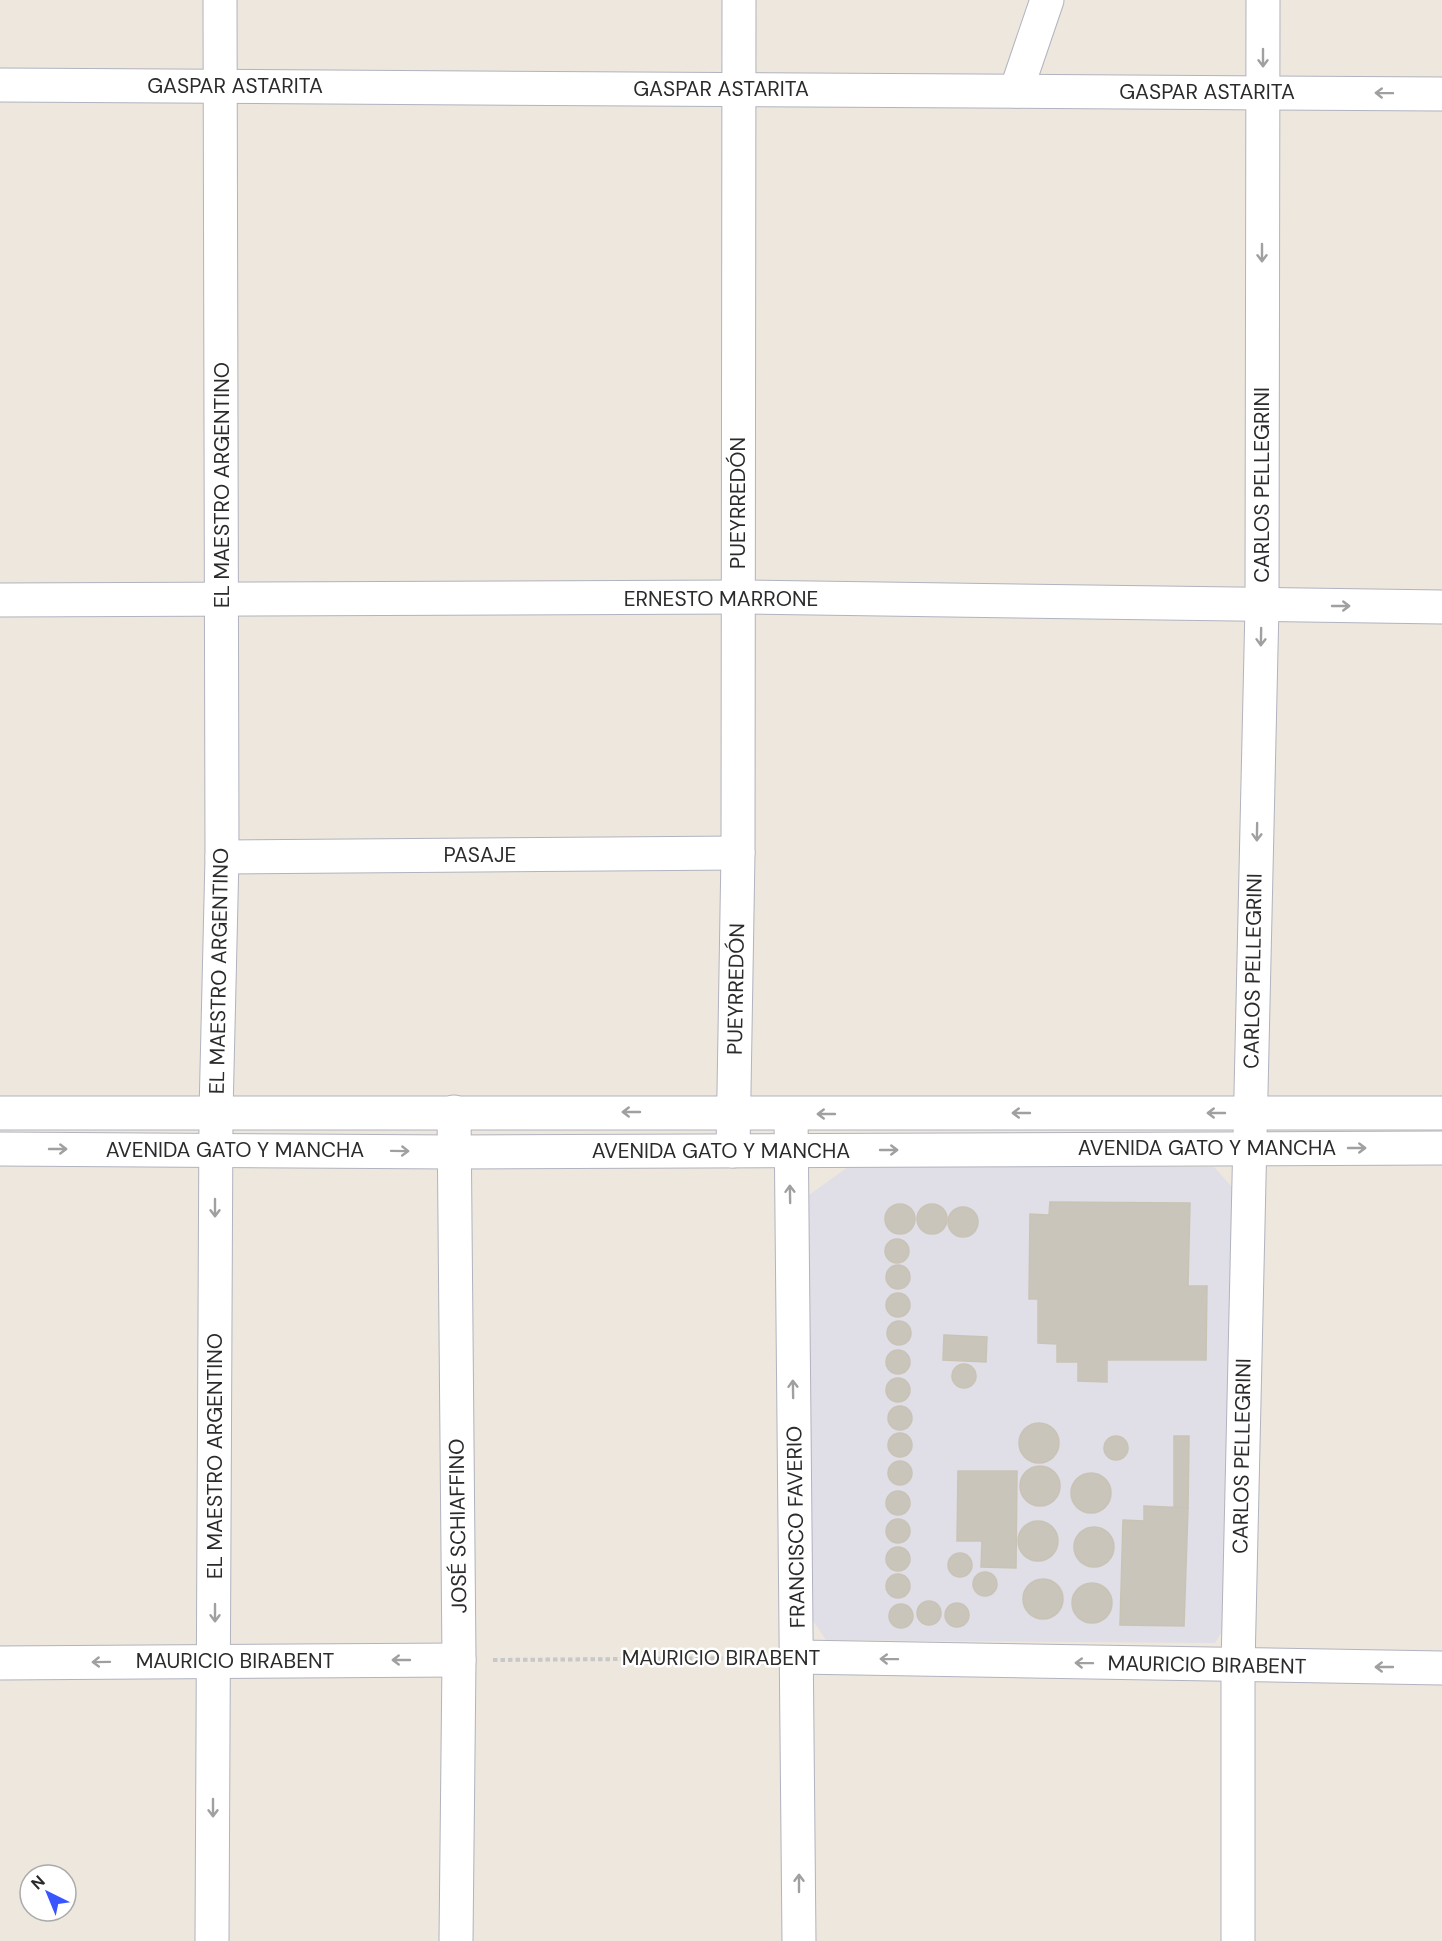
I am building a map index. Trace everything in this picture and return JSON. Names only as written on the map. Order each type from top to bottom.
[{"type":"street","name":"EL MAESTRO ARGENTINO","points":[[212,1941],[216,1113],[222,857],[220,0]]},
{"type":"street","name":"PUEYRREDÓN","points":[[733,1151],[738,853],[739,0]]},
{"type":"street","points":[[1016,91],[1047,0]]},
{"type":"street","name":"CARLOS PELLEGRINI","points":[[1238,1941],[1238,1666],[1262,606],[1263,0]]},
{"type":"street","name":"GASPAR ASTARITA","points":[[0,85],[1442,94]]},
{"type":"street","name":"ERNESTO MARRONE","points":[[0,600],[222,601],[738,597],[1442,607]]},
{"type":"street","name":"PASAJE","points":[[222,857],[738,853]]},
{"type":"street","name":"JOSÉ SCHIAFFINO","points":[[454,1112],[459,1660],[456,1941]]},
{"type":"street","name":"AVENIDA GATO Y MANCHA","points":[[0,1113],[1442,1113]]},
{"type":"street","name":"FRANCISCO FAVERIO","points":[[791,1114],[789,1151],[798,1657],[799,1941]]},
{"type":"street","name":"AVENIDA GATO Y MANCHA","points":[[0,1149],[454,1152],[1442,1148]]},
{"type":"street","name":"MAURICIO BIRABENT","points":[[798,1657],[1442,1668]]},
{"type":"street","name":"MAURICIO BIRABENT","points":[[0,1663],[459,1660]]},
{"type":"path","name":"MAURICIO BIRABENT","points":[[459,1660],[798,1657]]},
{"type":"shaded area","points":[[848,1167],[1214,1167],[1232,1187],[1225,1626],[1215,1643],[826,1640],[811,1618],[809,1195]]},
{"type":"building","points":[[1050,1202],[1190,1203],[1188,1286],[1207,1286],[1206,1360],[1107,1360],[1107,1382],[1078,1381],[1078,1362],[1057,1362],[1057,1344],[1038,1343],[1038,1299],[1029,1299],[1030,1214],[1049,1215]]},
{"type":"building","points":[[900,1204],[910,1209],[915,1219],[910,1229],[900,1234],[890,1229],[885,1219],[890,1209]]},
{"type":"building","points":[[932,1204],[938,1205],[946,1213],[946,1225],[938,1233],[932,1234],[926,1233],[918,1225],[917,1219],[918,1213],[926,1205]]},
{"type":"building","points":[[963,1207],[973,1212],[978,1222],[973,1232],[963,1237],[953,1232],[948,1222],[953,1212]]},
{"type":"building","points":[[897,1239],[902,1240],[908,1246],[908,1256],[902,1262],[897,1263],[892,1262],[886,1256],[885,1251],[886,1246],[892,1240]]},
{"type":"building","points":[[898,1265],[903,1266],[909,1272],[909,1282],[903,1288],[898,1289],[893,1288],[887,1282],[886,1277],[887,1272],[893,1266]]},
{"type":"building","points":[[898,1293],[903,1294],[909,1300],[909,1310],[903,1316],[898,1317],[893,1316],[887,1310],[886,1305],[887,1300],[893,1294]]},
{"type":"building","points":[[899,1321],[904,1322],[910,1328],[910,1338],[904,1344],[899,1345],[894,1344],[888,1338],[887,1333],[888,1328],[894,1322]]},
{"type":"building","points":[[944,1335],[987,1337],[986,1362],[943,1360]]},
{"type":"building","points":[[898,1350],[903,1351],[909,1357],[909,1367],[903,1373],[898,1374],[893,1373],[887,1367],[886,1362],[887,1357],[893,1351]]},
{"type":"building","points":[[964,1364],[969,1365],[975,1371],[975,1381],[969,1387],[964,1388],[959,1387],[953,1381],[952,1376],[953,1371],[959,1365]]},
{"type":"building","points":[[898,1378],[903,1379],[909,1385],[909,1395],[903,1401],[898,1402],[893,1401],[887,1395],[886,1390],[887,1385],[893,1379]]},
{"type":"building","points":[[900,1406],[905,1407],[911,1413],[911,1423],[905,1429],[900,1430],[895,1429],[889,1423],[888,1418],[889,1413],[895,1407]]},
{"type":"building","points":[[1039,1423],[1053,1429],[1059,1443],[1053,1457],[1039,1463],[1025,1457],[1019,1443],[1025,1429]]},
{"type":"building","points":[[900,1433],[905,1434],[911,1440],[911,1450],[905,1456],[900,1457],[895,1456],[889,1450],[888,1445],[889,1440],[895,1434]]},
{"type":"building","points":[[1116,1436],[1121,1437],[1127,1443],[1127,1453],[1121,1459],[1116,1460],[1111,1459],[1105,1453],[1104,1448],[1105,1443],[1111,1437]]},
{"type":"building","points":[[1174,1436],[1189,1436],[1188,1508],[1174,1508]]},
{"type":"building","points":[[900,1461],[905,1462],[911,1468],[911,1478],[905,1484],[900,1485],[895,1484],[889,1478],[888,1473],[889,1468],[895,1462]]},
{"type":"building","points":[[1040,1466],[1054,1472],[1060,1486],[1054,1500],[1040,1506],[1026,1500],[1020,1486],[1026,1472]]},
{"type":"building","points":[[958,1471],[1017,1471],[1016,1568],[981,1567],[982,1541],[957,1541]]},
{"type":"building","points":[[1091,1473],[1105,1479],[1111,1493],[1105,1507],[1091,1513],[1077,1507],[1071,1493],[1077,1479]]},
{"type":"building","points":[[898,1491],[903,1492],[909,1498],[909,1508],[903,1514],[898,1515],[893,1514],[887,1508],[886,1503],[887,1498],[893,1492]]},
{"type":"building","points":[[1144,1506],[1188,1508],[1184,1626],[1120,1625],[1123,1520],[1144,1521]]},
{"type":"building","points":[[898,1519],[903,1520],[909,1526],[909,1536],[903,1542],[898,1543],[893,1542],[887,1536],[886,1531],[887,1526],[893,1520]]},
{"type":"building","points":[[1038,1521],[1046,1522],[1052,1527],[1057,1533],[1057,1549],[1052,1555],[1046,1560],[1038,1561],[1030,1560],[1024,1555],[1019,1549],[1018,1541],[1019,1533],[1024,1527],[1030,1522]]},
{"type":"building","points":[[1094,1527],[1108,1533],[1114,1547],[1108,1561],[1094,1567],[1080,1561],[1074,1547],[1080,1533]]},
{"type":"building","points":[[898,1547],[903,1548],[909,1554],[909,1564],[903,1570],[898,1571],[893,1570],[887,1564],[886,1559],[887,1554],[893,1548]]},
{"type":"building","points":[[960,1553],[965,1554],[971,1560],[971,1570],[965,1576],[960,1577],[955,1576],[949,1570],[948,1565],[949,1560],[955,1554]]},
{"type":"building","points":[[985,1572],[990,1573],[996,1579],[996,1589],[990,1595],[985,1596],[980,1595],[974,1589],[973,1584],[974,1579],[980,1573]]},
{"type":"building","points":[[898,1574],[903,1575],[909,1581],[909,1591],[903,1597],[898,1598],[893,1597],[887,1591],[886,1586],[887,1581],[893,1575]]},
{"type":"building","points":[[1043,1579],[1057,1585],[1063,1599],[1057,1613],[1043,1619],[1029,1613],[1023,1599],[1029,1585]]},
{"type":"building","points":[[1092,1583],[1106,1589],[1112,1603],[1106,1617],[1092,1623],[1078,1617],[1072,1603],[1078,1589]]},
{"type":"building","points":[[929,1601],[934,1602],[940,1608],[940,1618],[934,1624],[929,1625],[924,1624],[918,1618],[917,1613],[918,1608],[924,1602]]},
{"type":"building","points":[[957,1603],[962,1604],[968,1610],[968,1620],[962,1626],[957,1627],[952,1626],[946,1620],[945,1615],[946,1610],[952,1604]]},
{"type":"building","points":[[901,1604],[906,1605],[912,1611],[912,1621],[906,1627],[901,1628],[896,1627],[890,1621],[889,1616],[890,1611],[896,1605]]}]
